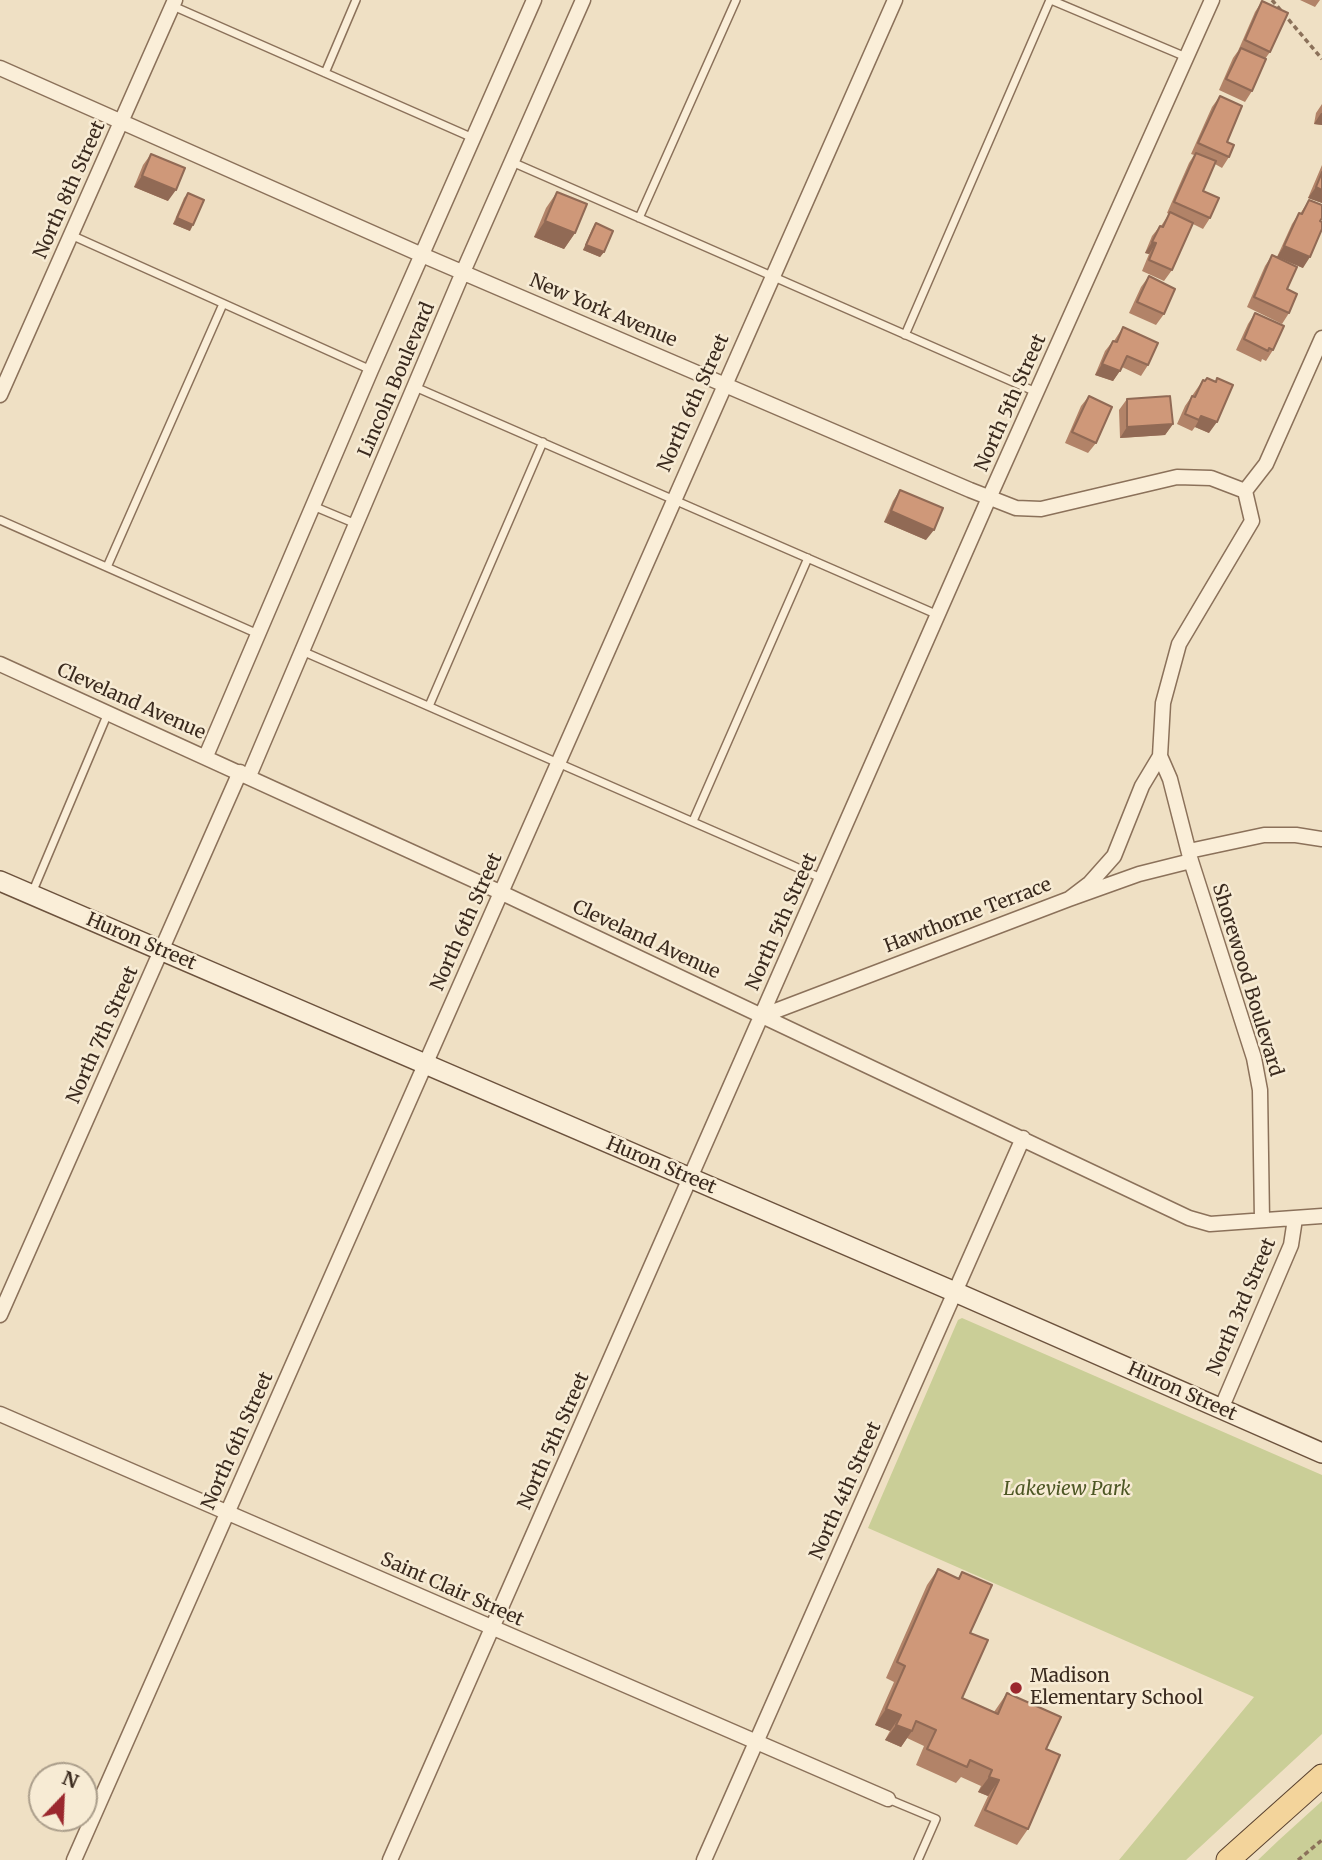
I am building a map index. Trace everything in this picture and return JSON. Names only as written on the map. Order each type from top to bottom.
[{"type":"main road","points":[[1228,1860],[1322,1776]]},
{"type":"street","name":"Lincoln Boulevard","points":[[206,756],[371,370],[534,0]]},
{"type":"street","name":"Lincoln Boulevard","points":[[245,774],[302,651],[463,272],[583,0]]},
{"type":"street","name":"North 6th Street","points":[[74,1860],[895,0]]},
{"type":"street","name":"North 5th Street","points":[[390,1860],[989,498],[1212,0]]},
{"type":"street","name":"North 8th Street","points":[[0,395],[174,3]]},
{"type":"street","name":"New York Avenue","points":[[0,68],[422,255],[1016,508],[1041,509],[1177,477],[1211,478],[1245,491]]},
{"type":"street","points":[[1245,491],[1266,464],[1322,338]]},
{"type":"street","name":"Shorewood Boulevard","points":[[1245,491],[1252,521],[1179,644],[1163,703],[1160,756],[1170,779],[1190,856],[1254,1058],[1260,1090],[1262,1220]]},
{"type":"street","name":"Cleveland Avenue","points":[[0,664],[502,893],[1189,1219],[1210,1224],[1322,1216]]},
{"type":"street","name":"Shorewood Boulevard","points":[[1069,899],[1090,883],[1114,856],[1142,786],[1160,756]]},
{"type":"street","name":"North 7th Street","points":[[0,1315],[161,951],[245,774]]},
{"type":"street","name":"Hawthorne Terrace","points":[[762,1016],[1190,856],[1264,835],[1296,835],[1322,839]]},
{"type":"street","name":"Huron Street","points":[[0,881],[1322,1453]]},
{"type":"street","name":"North 4th Street","points":[[704,1860],[1023,1138]]},
{"type":"street","name":"North 3rd Street","points":[[1221,1409],[1291,1245],[1295,1219]]},
{"type":"street","name":"Saint Clair Street","points":[[0,1414],[888,1799]]},
{"type":"lane","points":[[325,73],[356,0]]},
{"type":"lane","points":[[639,218],[736,0]]},
{"type":"lane","points":[[905,335],[1050,0],[1186,57]]},
{"type":"lane","points":[[174,3],[473,138]]},
{"type":"lane","points":[[512,162],[1037,393]]},
{"type":"lane","points":[[71,235],[371,370]]},
{"type":"lane","points":[[107,567],[223,304]]},
{"type":"lane","points":[[415,387],[938,615]]},
{"type":"lane","points":[[429,706],[542,442]]},
{"type":"lane","points":[[313,506],[356,524]]},
{"type":"lane","points":[[0,520],[258,634]]},
{"type":"lane","points":[[693,821],[808,558]]},
{"type":"lane","points":[[302,651],[822,878]]},
{"type":"lane","points":[[31,894],[108,713]]},
{"type":"lane","points":[[888,1799],[936,1819],[918,1860]]},
{"type":"path","points":[[1272,0],[1322,59]]},
{"type":"path","points":[[1298,1860],[1322,1840]]},
{"type":"green space","name":"Lakeview Park","points":[[962,1318],[1322,1475],[1322,1734],[1186,1860],[1119,1860],[1254,1697],[868,1528],[958,1320]]},
{"type":"green space","points":[[1322,1801],[1322,1860],[1258,1860],[1279,1840]]},
{"type":"building","points":[[1262,1],[1288,13],[1270,52],[1245,40]]},
{"type":"building","points":[[1241,48],[1266,59],[1252,91],[1226,79]]},
{"type":"building","points":[[1220,96],[1242,106],[1227,142],[1234,145],[1229,157],[1198,143]]},
{"type":"building","points":[[1196,153],[1216,161],[1203,191],[1219,198],[1210,218],[1174,202]]},
{"type":"building","points":[[151,154],[185,168],[176,190],[142,176]]},
{"type":"building","points":[[1322,172],[1322,190],[1316,187]]},
{"type":"building","points":[[557,192],[587,204],[575,233],[545,221]]},
{"type":"building","points":[[188,193],[204,200],[193,225],[177,218]]},
{"type":"building","points":[[1309,200],[1322,205],[1322,229],[1310,257],[1284,246],[1299,213],[1302,214]]},
{"type":"building","points":[[1170,212],[1193,223],[1172,270],[1149,260],[1156,243],[1152,242]]},
{"type":"building","points":[[596,223],[613,231],[604,252],[586,245]]},
{"type":"building","points":[[1272,255],[1297,267],[1287,289],[1297,294],[1289,313],[1254,297]]},
{"type":"building","points":[[1149,276],[1175,289],[1164,314],[1137,302]]},
{"type":"building","points":[[1255,313],[1284,326],[1273,350],[1269,348],[1268,351],[1244,339]]},
{"type":"building","points":[[1123,327],[1158,343],[1148,365],[1127,356],[1120,371],[1102,364],[1113,341],[1117,342]]},
{"type":"building","points":[[1207,378],[1216,382],[1217,378],[1233,385],[1217,422],[1201,416],[1199,420],[1185,414],[1192,396],[1195,397],[1203,380]]},
{"type":"building","points":[[1089,396],[1112,407],[1096,443],[1072,432]]},
{"type":"building","points":[[1170,396],[1173,424],[1127,427],[1127,399]]},
{"type":"building","points":[[900,490],[943,508],[934,530],[891,511]]},
{"type":"building","points":[[938,1569],[959,1579],[962,1572],[992,1585],[970,1633],[988,1640],[962,1698],[998,1714],[1007,1693],[1061,1717],[1046,1749],[1060,1755],[1028,1829],[985,1810],[999,1780],[989,1777],[992,1770],[970,1760],[967,1767],[927,1749],[936,1730],[916,1721],[912,1731],[896,1725],[901,1715],[886,1709],[905,1666],[897,1662]]},
{"type":"place","name":"Madison Elementary School","points":[[1016,1688]]}]
